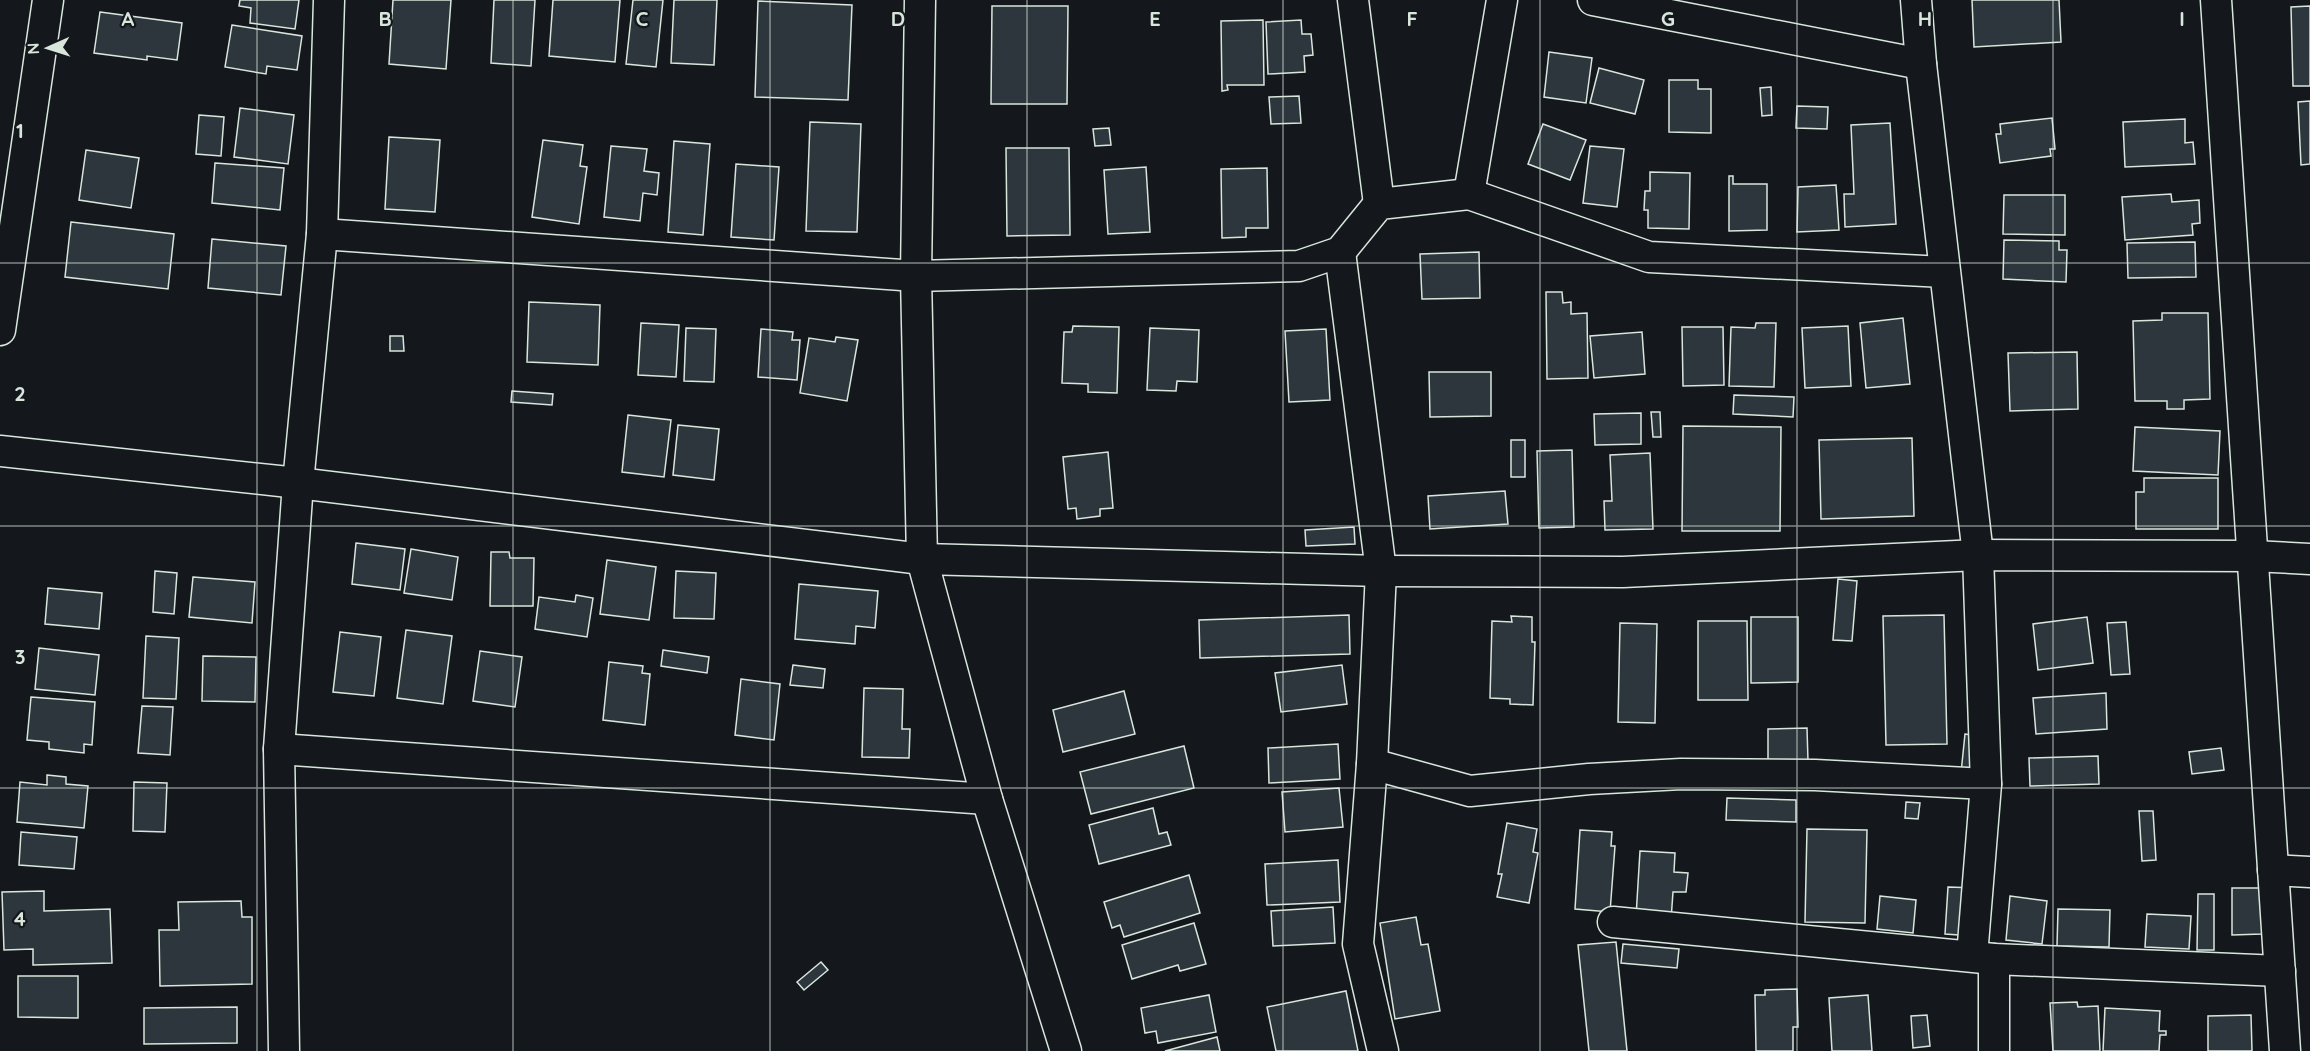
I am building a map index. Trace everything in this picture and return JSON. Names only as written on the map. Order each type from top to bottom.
[{"type":"street","points":[[0,330],[48,0]]},
{"type":"street","points":[[284,1051],[279,749],[298,483],[322,234],[329,0]]},
{"type":"street","points":[[920,0],[916,276],[922,559],[987,799],[1066,1051]]},
{"type":"street","points":[[322,234],[916,276],[1299,266],[1340,252],[1378,204],[1353,0]]},
{"type":"street","points":[[1469,194],[1502,0]]},
{"type":"street","points":[[1593,0],[1921,64]]},
{"type":"street","points":[[1916,0],[1944,272],[1978,555],[1986,784],[1983,958],[1994,1051]]},
{"type":"street","points":[[2216,0],[2285,1051]]},
{"type":"street","points":[[1378,204],[1469,194],[1649,257],[1944,272]]},
{"type":"street","points":[[1340,252],[1381,571],[1372,764],[1358,944],[1383,1051]]},
{"type":"street","points":[[1,456],[298,483],[922,559],[1381,571],[1623,572],[1978,555],[2253,556],[2310,559]]},
{"type":"street","points":[[279,749],[987,799]]},
{"type":"street","points":[[1372,764],[1470,791],[1589,779],[1681,774],[1815,775],[1986,784]]},
{"type":"street","points":[[2273,870],[2310,872]]},
{"type":"street","points":[[1613,922],[1983,958],[2280,971]]},
{"type":"building","points":[[240,0],[299,0],[295,29],[250,23],[251,8],[239,6]]},
{"type":"building","points":[[393,0],[451,0],[446,69],[389,64]]},
{"type":"building","points":[[494,0],[535,0],[531,66],[491,63]]},
{"type":"building","points":[[553,0],[620,0],[615,62],[549,56]]},
{"type":"building","points":[[633,0],[663,0],[656,67],[626,64]]},
{"type":"building","points":[[674,0],[717,0],[714,65],[671,63]]},
{"type":"building","points":[[1972,0],[2059,0],[2061,42],[1974,47]]},
{"type":"building","points":[[758,1],[852,5],[848,100],[755,97]]},
{"type":"building","points":[[992,6],[1068,6],[1067,104],[991,104]]},
{"type":"building","points":[[2310,6],[2310,86],[2293,86],[2291,7]]},
{"type":"building","points":[[100,12],[182,23],[177,60],[147,56],[147,60],[94,53]]},
{"type":"building","points":[[1263,20],[1264,85],[1227,85],[1228,90],[1222,91],[1221,21]]},
{"type":"building","points":[[1301,20],[1302,34],[1311,34],[1313,55],[1304,56],[1305,72],[1268,74],[1266,22]]},
{"type":"building","points":[[232,25],[302,36],[297,70],[267,66],[266,74],[225,67]]},
{"type":"building","points":[[1549,52],[1592,58],[1586,103],[1544,97]]},
{"type":"building","points":[[1599,68],[1644,80],[1635,114],[1590,103]]},
{"type":"building","points":[[1669,80],[1698,80],[1698,89],[1711,89],[1711,133],[1669,132]]},
{"type":"building","points":[[1771,87],[1772,115],[1762,116],[1760,88]]},
{"type":"building","points":[[1299,96],[1301,123],[1271,124],[1269,97]]},
{"type":"building","points":[[2310,101],[2310,164],[2301,165],[2298,102]]},
{"type":"building","points":[[1797,106],[1828,107],[1827,129],[1796,128]]},
{"type":"building","points":[[240,108],[294,115],[288,164],[234,157]]},
{"type":"building","points":[[199,115],[224,117],[221,156],[196,154]]},
{"type":"building","points":[[2052,118],[2055,149],[2050,149],[2051,156],[2000,163],[1996,134],[2001,134],[2000,124]]},
{"type":"building","points":[[2185,119],[2185,143],[2193,142],[2195,164],[2125,167],[2123,122]]},
{"type":"building","points":[[810,122],[861,124],[857,232],[806,231]]},
{"type":"building","points":[[1890,123],[1896,224],[1845,227],[1844,194],[1854,194],[1851,125]]},
{"type":"building","points":[[1543,124],[1586,140],[1570,180],[1528,164]]},
{"type":"building","points":[[1109,128],[1111,145],[1095,146],[1093,129]]},
{"type":"building","points":[[389,137],[440,140],[435,212],[385,209]]},
{"type":"building","points":[[543,140],[583,145],[580,166],[587,167],[579,224],[532,217]]},
{"type":"building","points":[[674,141],[710,144],[703,235],[668,232]]},
{"type":"building","points":[[611,146],[647,149],[644,171],[659,173],[657,195],[643,193],[640,221],[604,217]]},
{"type":"building","points":[[1590,146],[1624,149],[1617,207],[1583,203]]},
{"type":"building","points":[[1006,148],[1069,148],[1070,235],[1007,236]]},
{"type":"building","points":[[86,150],[139,158],[131,208],[79,200]]},
{"type":"building","points":[[215,163],[284,168],[280,210],[212,203]]},
{"type":"building","points":[[736,164],[779,167],[774,240],[731,237]]},
{"type":"building","points":[[1146,167],[1150,232],[1108,234],[1104,170]]},
{"type":"building","points":[[1267,168],[1268,228],[1246,228],[1246,237],[1222,238],[1221,169]]},
{"type":"building","points":[[1650,172],[1690,173],[1689,229],[1648,228],[1648,210],[1644,210],[1645,191],[1650,191]]},
{"type":"building","points":[[1729,176],[1733,176],[1733,184],[1767,184],[1767,230],[1729,231]]},
{"type":"building","points":[[1836,185],[1839,230],[1797,232],[1798,187]]},
{"type":"building","points":[[2171,194],[2172,202],[2199,200],[2200,223],[2192,224],[2193,235],[2125,240],[2122,197]]},
{"type":"building","points":[[2004,195],[2065,195],[2065,235],[2003,234]]},
{"type":"building","points":[[71,222],[174,234],[168,289],[65,277]]},
{"type":"building","points":[[212,239],[286,246],[281,295],[208,288]]},
{"type":"building","points":[[2004,240],[2059,241],[2059,250],[2067,250],[2066,282],[2003,279]]},
{"type":"building","points":[[2195,242],[2196,277],[2128,278],[2127,243]]},
{"type":"building","points":[[1479,252],[1480,298],[1422,299],[1420,254]]},
{"type":"building","points":[[1546,292],[1562,292],[1563,303],[1571,302],[1571,314],[1587,313],[1588,378],[1547,379]]},
{"type":"building","points":[[529,302],[600,305],[598,365],[527,362]]},
{"type":"building","points":[[2162,313],[2208,313],[2210,399],[2184,400],[2184,409],[2167,409],[2167,401],[2135,401],[2133,321],[2162,320]]},
{"type":"building","points":[[1903,318],[1910,384],[1866,388],[1860,323]]},
{"type":"building","points":[[641,323],[679,325],[676,377],[638,375]]},
{"type":"building","points":[[1756,323],[1776,323],[1774,387],[1729,386],[1731,327],[1755,328]]},
{"type":"building","points":[[1073,326],[1119,327],[1117,393],[1088,392],[1088,384],[1062,383],[1064,332],[1072,332]]},
{"type":"building","points":[[1848,326],[1851,386],[1805,388],[1802,328]]},
{"type":"building","points":[[1682,327],[1723,327],[1724,385],[1683,386]]},
{"type":"building","points":[[686,328],[716,329],[714,382],[684,381]]},
{"type":"building","points":[[1150,328],[1199,330],[1197,382],[1177,381],[1176,391],[1147,390]]},
{"type":"building","points":[[761,329],[793,332],[792,340],[800,340],[797,380],[758,377]]},
{"type":"building","points":[[1326,329],[1330,400],[1289,402],[1285,331]]},
{"type":"building","points":[[1642,332],[1645,374],[1594,378],[1590,336]]},
{"type":"building","points":[[390,336],[403,336],[404,351],[390,351]]},
{"type":"building","points":[[836,337],[858,340],[847,401],[800,393],[809,338],[835,342]]},
{"type":"building","points":[[2077,352],[2078,409],[2010,411],[2008,353]]},
{"type":"building","points":[[1429,372],[1491,372],[1491,416],[1430,417]]},
{"type":"building","points":[[512,391],[553,394],[552,405],[511,402]]},
{"type":"building","points":[[1734,395],[1794,397],[1793,417],[1733,414]]},
{"type":"building","points":[[1651,412],[1660,412],[1661,437],[1653,437]]},
{"type":"building","points":[[1641,413],[1641,444],[1595,445],[1594,414]]},
{"type":"building","points":[[628,415],[671,420],[664,477],[622,472]]},
{"type":"building","points":[[678,425],[719,429],[714,480],[673,475]]},
{"type":"building","points":[[1683,426],[1781,427],[1780,531],[1682,531]]},
{"type":"building","points":[[2135,427],[2220,431],[2218,475],[2133,471]]},
{"type":"building","points":[[1912,438],[1914,516],[1821,519],[1819,440]]},
{"type":"building","points":[[1511,440],[1525,440],[1525,477],[1511,477]]},
{"type":"building","points":[[1572,450],[1574,527],[1539,528],[1537,451]]},
{"type":"building","points":[[1108,452],[1113,508],[1100,509],[1100,516],[1077,519],[1076,508],[1068,509],[1063,457]]},
{"type":"building","points":[[1650,453],[1653,529],[1605,530],[1604,501],[1612,501],[1610,455]]},
{"type":"building","points":[[2144,478],[2218,478],[2218,529],[2136,529],[2136,492],[2144,492]]},
{"type":"building","points":[[1505,491],[1508,524],[1430,529],[1428,496]]},
{"type":"building","points":[[1354,527],[1355,544],[1306,546],[1305,530]]},
{"type":"building","points":[[356,543],[405,549],[400,590],[352,584]]},
{"type":"building","points":[[411,549],[458,557],[452,600],[404,593]]},
{"type":"building","points":[[491,552],[509,552],[510,558],[534,558],[533,606],[490,606]]},
{"type":"building","points":[[607,560],[656,567],[649,620],[600,614]]},
{"type":"building","points":[[155,571],[177,573],[174,614],[153,612]]},
{"type":"building","points":[[676,571],[716,573],[714,619],[674,618]]},
{"type":"building","points":[[193,577],[255,582],[252,623],[189,617]]},
{"type":"building","points":[[1838,579],[1857,581],[1852,641],[1833,640]]},
{"type":"building","points":[[799,584],[878,591],[875,628],[856,626],[855,644],[795,639]]},
{"type":"building","points":[[48,588],[102,593],[99,629],[45,624]]},
{"type":"building","points":[[576,595],[593,598],[587,637],[535,629],[539,597],[575,602]]},
{"type":"building","points":[[1349,615],[1350,654],[1200,658],[1199,620]]},
{"type":"building","points":[[1944,615],[1947,744],[1886,745],[1883,616]]},
{"type":"building","points":[[1511,616],[1532,617],[1532,642],[1535,642],[1533,705],[1510,704],[1510,699],[1490,698],[1492,621],[1512,622]]},
{"type":"building","points":[[1751,617],[1798,617],[1798,682],[1751,683]]},
{"type":"building","points":[[2087,617],[2093,663],[2038,670],[2033,624]]},
{"type":"building","points":[[1698,621],[1747,621],[1748,700],[1698,700]]},
{"type":"building","points":[[2126,622],[2130,674],[2111,675],[2107,623]]},
{"type":"building","points":[[1620,623],[1657,624],[1655,723],[1618,722]]},
{"type":"building","points":[[406,630],[452,636],[443,704],[397,698]]},
{"type":"building","points":[[340,632],[381,637],[374,696],[333,692]]},
{"type":"building","points":[[146,636],[179,638],[176,699],[143,698]]},
{"type":"building","points":[[39,648],[99,655],[95,695],[35,689]]},
{"type":"building","points":[[663,650],[709,657],[707,673],[661,666]]},
{"type":"building","points":[[480,651],[522,657],[515,707],[473,701]]},
{"type":"building","points":[[203,656],[256,657],[255,702],[202,701]]},
{"type":"building","points":[[609,662],[643,666],[642,673],[650,674],[645,725],[603,720]]},
{"type":"building","points":[[793,665],[825,669],[823,688],[790,685]]},
{"type":"building","points":[[1342,665],[1347,704],[1281,712],[1275,673]]},
{"type":"building","points":[[741,679],[780,684],[774,740],[735,735]]},
{"type":"building","points":[[864,688],[903,689],[902,729],[910,729],[909,758],[862,757]]},
{"type":"building","points":[[1124,691],[1135,734],[1063,752],[1053,710]]},
{"type":"building","points":[[2106,693],[2107,729],[2036,734],[2033,698]]},
{"type":"building","points":[[31,697],[95,702],[92,745],[84,744],[84,753],[49,749],[49,742],[27,740]]},
{"type":"building","points":[[142,706],[173,707],[170,755],[138,753]]},
{"type":"building","points":[[1807,728],[1808,761],[1768,762],[1768,729]]},
{"type":"building","points":[[1965,734],[1978,736],[1975,774],[1961,773]]},
{"type":"building","points":[[1338,744],[1340,779],[1269,783],[1268,748]]},
{"type":"building","points":[[1184,746],[1194,788],[1091,814],[1080,772]]},
{"type":"building","points":[[2221,748],[2224,770],[2192,774],[2189,752]]},
{"type":"building","points":[[2098,756],[2099,784],[2030,786],[2029,758]]},
{"type":"building","points":[[47,775],[66,777],[66,784],[88,786],[84,828],[17,822],[20,782],[47,785]]},
{"type":"building","points":[[134,782],[167,783],[165,832],[133,831]]},
{"type":"building","points":[[1339,788],[1343,827],[1285,832],[1282,792]]},
{"type":"building","points":[[1727,798],[1796,800],[1796,822],[1726,820]]},
{"type":"building","points":[[1906,802],[1920,803],[1918,819],[1905,818]]},
{"type":"building","points":[[1153,808],[1159,834],[1167,832],[1171,845],[1099,864],[1089,825]]},
{"type":"building","points":[[2139,811],[2153,811],[2156,860],[2142,861]]},
{"type":"building","points":[[1507,823],[1537,829],[1533,852],[1538,853],[1529,903],[1497,897],[1502,874],[1498,874]]},
{"type":"building","points":[[1807,829],[1867,830],[1865,923],[1805,922]]},
{"type":"building","points":[[1580,830],[1612,832],[1611,846],[1615,846],[1610,912],[1575,909]]},
{"type":"building","points":[[21,832],[77,837],[74,869],[19,865]]},
{"type":"building","points":[[1640,851],[1675,853],[1674,872],[1688,873],[1686,892],[1673,892],[1671,920],[1636,917]]},
{"type":"building","points":[[1338,860],[1340,902],[1267,905],[1265,864]]},
{"type":"building","points":[[1189,875],[1200,913],[1124,937],[1120,925],[1112,928],[1104,902]]},
{"type":"building","points":[[1948,887],[1976,888],[1973,936],[1945,934]]},
{"type":"building","points":[[2232,888],[2262,888],[2262,934],[2232,935]]},
{"type":"building","points":[[44,891],[44,911],[110,909],[112,963],[33,965],[33,949],[4,950],[2,892]]},
{"type":"building","points":[[2198,894],[2214,894],[2214,950],[2197,950]]},
{"type":"building","points":[[1880,896],[1916,900],[1913,933],[1877,929]]},
{"type":"building","points":[[2010,896],[2047,901],[2042,944],[2006,940]]},
{"type":"building","points":[[241,901],[242,917],[252,917],[252,984],[160,986],[159,930],[179,930],[178,902]]},
{"type":"building","points":[[1333,907],[1335,943],[1273,946],[1271,911]]},
{"type":"building","points":[[2058,909],[2110,910],[2109,947],[2057,946]]},
{"type":"building","points":[[2147,914],[2191,916],[2189,949],[2145,947]]},
{"type":"building","points":[[1416,917],[1421,945],[1428,944],[1440,1011],[1395,1019],[1380,923]]},
{"type":"building","points":[[1194,923],[1206,964],[1180,971],[1178,965],[1132,979],[1122,945]]},
{"type":"building","points":[[1616,942],[1627,1051],[1589,1051],[1578,945]]},
{"type":"building","points":[[1623,944],[1679,949],[1677,968],[1621,963]]},
{"type":"building","points":[[821,962],[828,970],[804,990],[797,982]]},
{"type":"building","points":[[18,976],[78,976],[78,1018],[18,1017]]},
{"type":"building","points":[[1797,989],[1798,1027],[1793,1027],[1793,1051],[1756,1051],[1755,995],[1765,995],[1765,990]]},
{"type":"building","points":[[1346,991],[1358,1051],[1276,1051],[1267,1007]]},
{"type":"building","points":[[1209,995],[1216,1032],[1158,1043],[1156,1031],[1145,1033],[1141,1008]]},
{"type":"building","points":[[1868,995],[1872,1051],[1832,1051],[1829,998]]},
{"type":"building","points":[[2077,1002],[2078,1007],[2098,1006],[2100,1051],[2053,1051],[2050,1003]]},
{"type":"building","points":[[237,1007],[237,1043],[144,1044],[144,1008]]},
{"type":"building","points":[[2105,1008],[2160,1011],[2159,1031],[2166,1031],[2166,1035],[2160,1035],[2159,1051],[2103,1051]]},
{"type":"building","points":[[1927,1015],[1930,1046],[1913,1048],[1911,1016]]},
{"type":"building","points":[[2251,1015],[2252,1051],[2208,1051],[2208,1016]]},
{"type":"building","points":[[1217,1037],[1220,1051],[1165,1051]]}]
